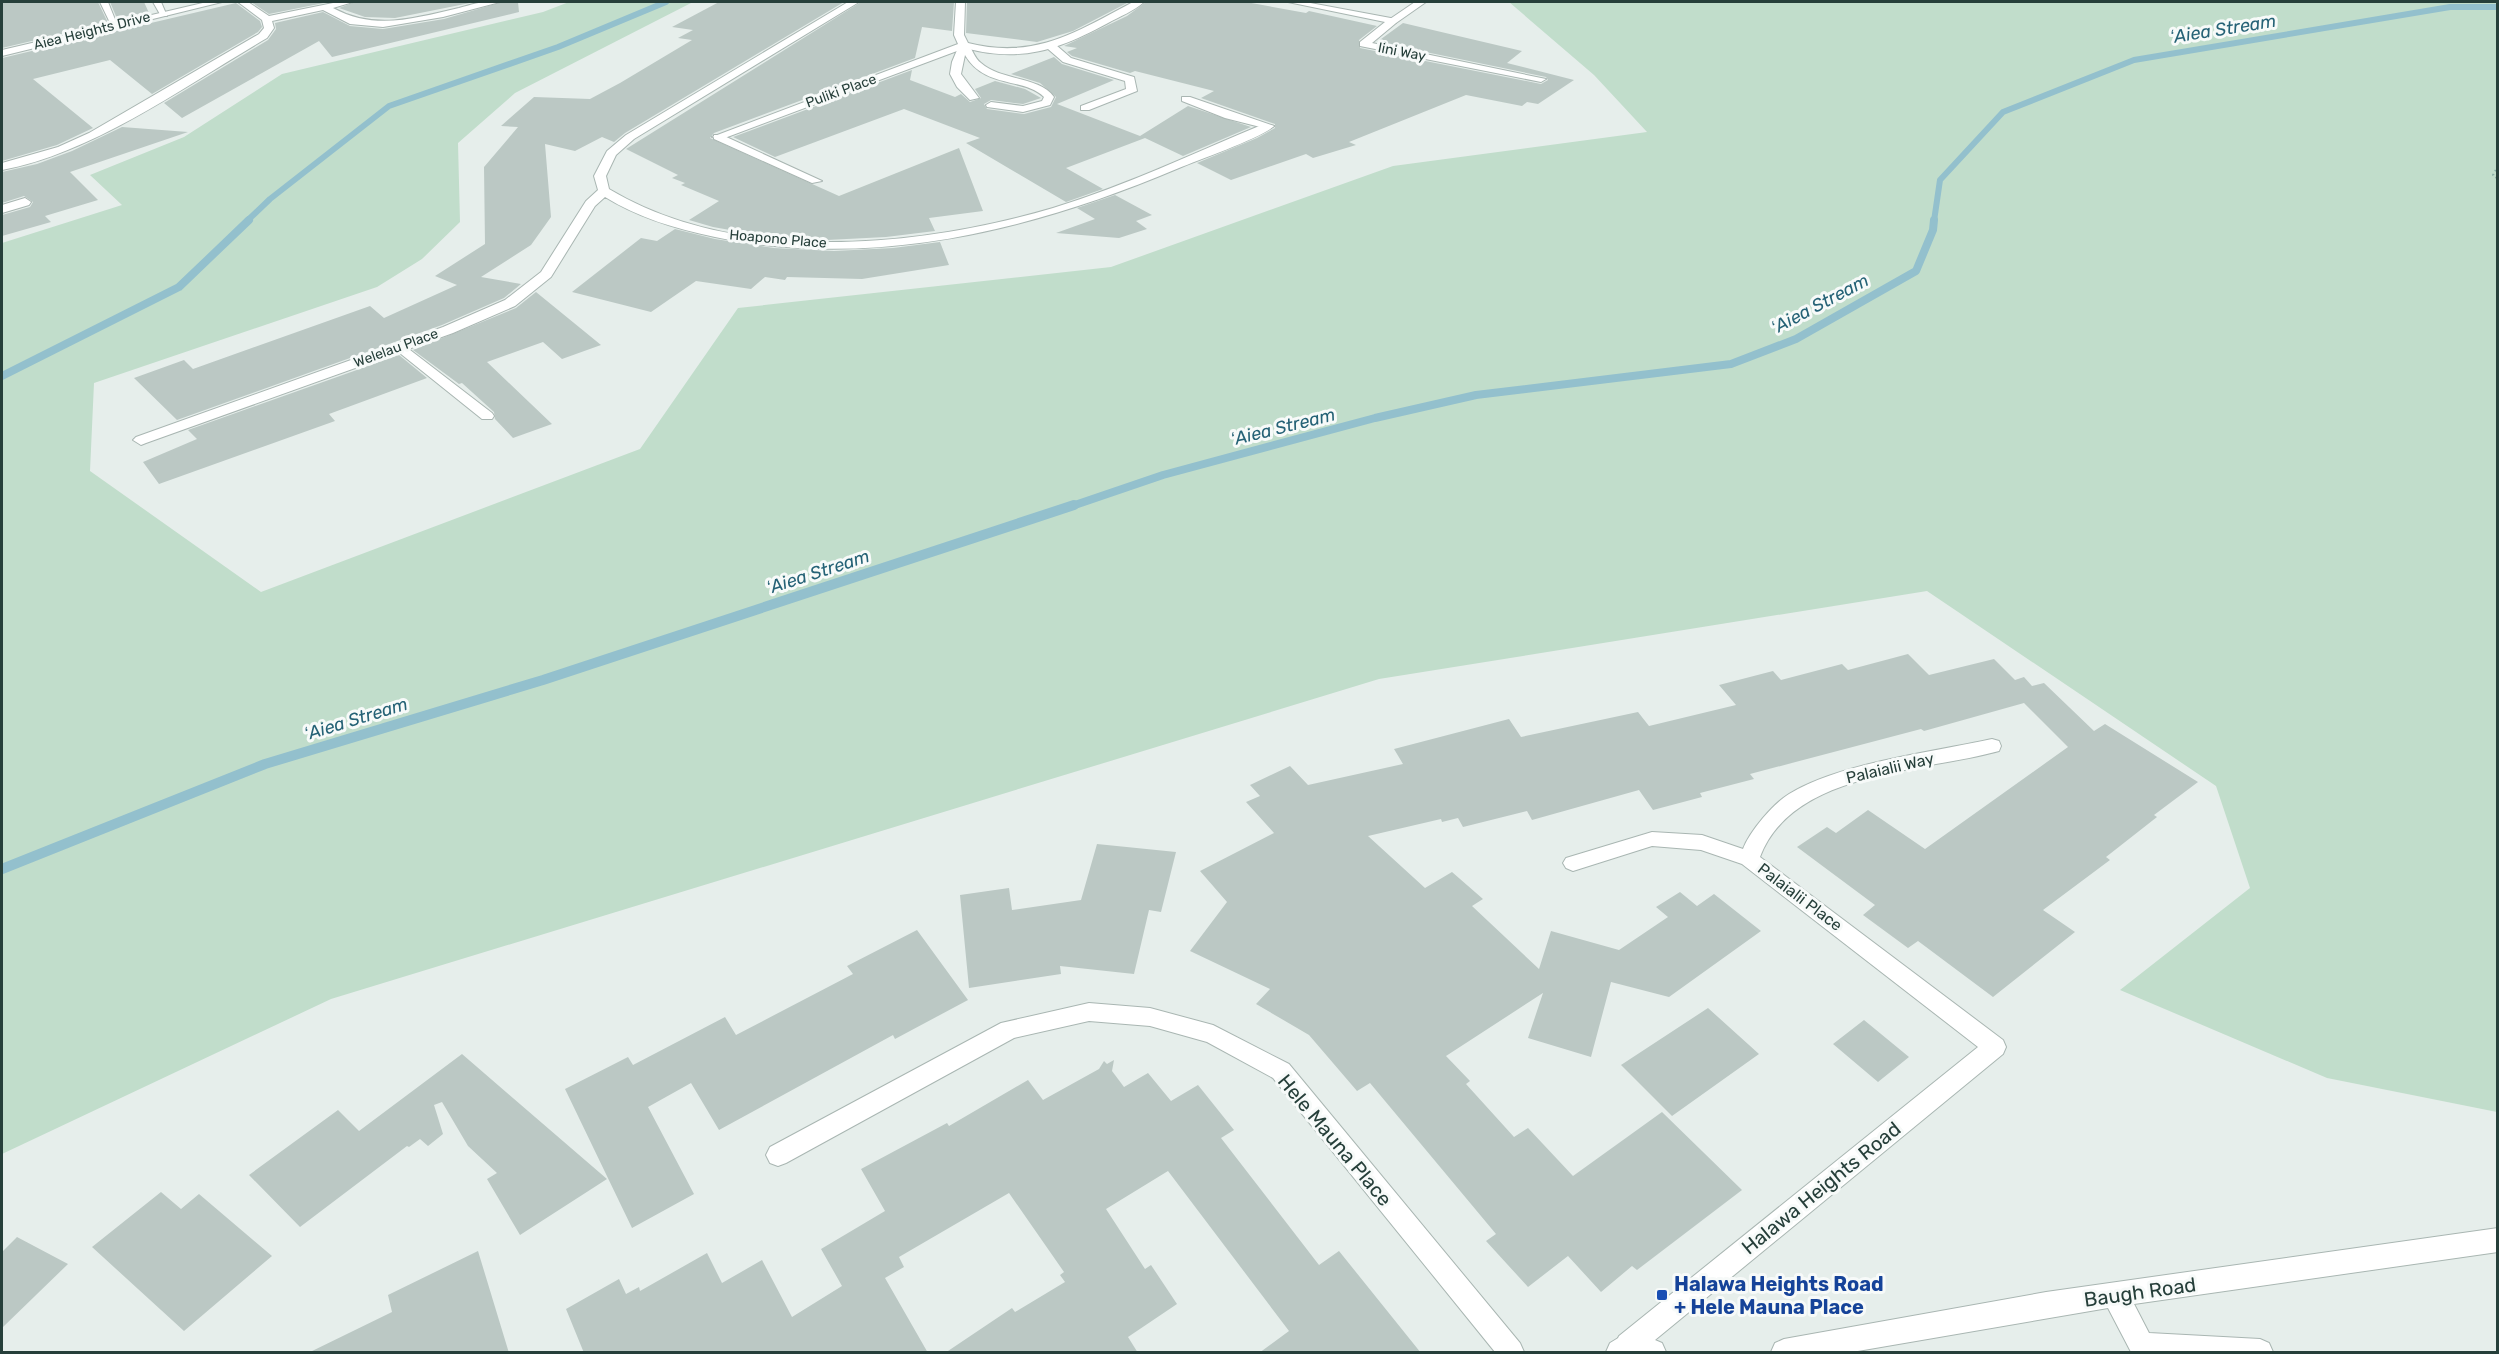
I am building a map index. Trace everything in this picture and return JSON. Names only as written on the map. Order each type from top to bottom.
[{"type":"street","points":[[104,2],[115,26]]},
{"type":"street","points":[[157,2],[164,14]]},
{"type":"street","name":"Aiea Heights Drive","points":[[2,53],[217,2]]},
{"type":"street","points":[[2,167],[62,149],[93,135],[263,36],[269,28],[267,19],[242,2]]},
{"type":"street","points":[[267,19],[349,2]]},
{"type":"street","points":[[324,7],[354,23],[377,24],[406,21],[495,2]]},
{"type":"street","points":[[604,191],[600,176],[607,161],[611,153],[630,137],[854,2]]},
{"type":"street","points":[[960,2],[959,35],[976,65],[994,75],[1045,92],[1048,97],[1046,103],[1023,109],[991,105]]},
{"type":"street","points":[[964,45],[999,53],[1029,52],[1052,47],[1139,2]]},
{"type":"street","name":"Iini Way","points":[[1293,2],[1393,21]]},
{"type":"street","points":[[1393,21],[1421,2]]},
{"type":"street","name":"Iini Way","points":[[1393,21],[1364,44],[1541,79]]},
{"type":"street","points":[[964,45],[954,66],[955,74],[957,82],[974,98]]},
{"type":"street","name":"Puliki Place","points":[[816,181],[718,137],[964,45]]},
{"type":"street","points":[[1052,47],[1067,60],[1131,79],[1131,91],[1085,108]]},
{"type":"street","name":"Hoapono Place","points":[[604,191],[638,211],[700,231],[766,241],[834,245],[897,242],[958,234],[1058,210],[1142,179],[1268,126],[1229,116],[1186,99]]},
{"type":"street","name":"Welelau Place","points":[[141,440],[400,347],[510,303],[546,274],[590,204],[604,191]]},
{"type":"street","points":[[2,209],[25,202]]},
{"type":"street","points":[[400,347],[487,416]]},
{"type":"street","name":"Palaialii Way","points":[[1749,859],[1757,838],[1795,799],[1845,777],[1992,746]]},
{"type":"street","name":"Palaialii Place","points":[[1573,863],[1652,839],[1702,843],[1749,859],[1995,1047]]},
{"type":"street","name":"Hele Mauna Place","points":[[778,1155],[1009,1030],[1089,1012],[1150,1017],[1213,1034],[1281,1071],[1511,1353]]},
{"type":"street","name":"Halawa Heights Road","points":[[1633,1350],[1995,1047]]},
{"type":"street","name":"Baugh Road","points":[[1784,1353],[2046,1304],[2116,1296],[2498,1240]]},
{"type":"street","points":[[2116,1296],[2144,1349],[2260,1353]]},
{"type":"path","points":[[2498,166],[2493,175],[2498,179]]},
{"type":"green space","points":[[569,2],[693,2],[515,93],[458,143],[460,222],[422,259],[377,287],[94,383],[90,471],[261,592],[640,449],[738,308],[1111,267],[1393,166],[1647,132],[1594,75],[1509,2],[2497,2],[2497,1112],[2327,1078],[2120,990],[2250,888],[2216,786],[1927,591],[1379,679],[331,999],[2,1154],[2,243],[122,205],[90,175],[184,137],[282,74],[543,12]]},
{"type":"building","points":[[2,2],[98,2],[108,23],[2,48]]},
{"type":"building","points":[[110,2],[144,2],[149,13],[118,21]]},
{"type":"building","points":[[251,2],[329,2],[269,14]]},
{"type":"building","points":[[355,2],[475,2],[395,18],[365,17],[339,8]]},
{"type":"building","points":[[502,2],[518,2],[519,12],[332,57],[319,41],[182,118],[164,103],[268,40],[276,29],[275,23],[323,12],[350,26],[383,29],[444,19]]},
{"type":"building","points":[[719,2],[844,2],[625,133],[614,142],[602,137],[575,151],[545,144],[551,217],[531,245],[481,277],[521,284],[504,298],[442,325],[177,420],[134,378],[184,360],[193,369],[370,306],[384,318],[457,285],[435,276],[485,244],[484,167],[518,127],[501,126],[534,97],[590,99],[620,83],[692,40],[678,38],[693,30],[672,27]]},
{"type":"building","points":[[861,2],[954,2],[952,31],[922,27],[915,58],[714,133],[710,138],[839,196],[959,148],[983,211],[929,218],[935,231],[886,237],[827,240],[769,237],[713,227],[689,220],[719,201],[681,185],[685,183],[672,178],[678,175],[626,149]]},
{"type":"building","points":[[967,2],[1129,2],[1073,31],[1037,42],[966,33]]},
{"type":"building","points":[[1146,2],[1246,2],[1306,13],[1309,11],[1377,26],[1359,40],[1360,48],[1541,84],[1548,80],[1546,77],[1377,42],[1403,23],[1522,51],[1507,63],[1574,80],[1538,104],[1527,102],[1522,106],[1466,95],[1349,142],[1356,145],[1313,158],[1306,154],[1231,180],[1197,163],[1257,138],[1275,128],[1275,124],[1201,98],[1214,91],[1135,71],[1130,73],[1072,56],[1067,52],[1077,48],[1064,46],[1127,16]]},
{"type":"building","points":[[236,3],[260,21],[262,27],[258,32],[152,94],[110,60],[33,79],[93,128],[57,145],[2,161],[2,58]]},
{"type":"building","points":[[1054,57],[1062,64],[1114,80],[1057,104],[1140,136],[1188,106],[1251,127],[1183,156],[1145,138],[1066,168],[1103,189],[1066,202],[966,143],[980,138],[904,109],[775,157],[733,137],[912,70],[910,80],[955,97],[961,94],[970,102],[981,98],[975,89],[995,81],[1025,89],[1041,98],[1023,104],[991,100],[984,104],[987,109],[1024,114],[1051,107],[1056,97],[1040,83],[1011,74]]},
{"type":"building","points":[[122,127],[188,132],[70,172],[98,200],[45,216],[51,222],[2,236],[2,215],[30,207],[33,202],[24,196],[2,203],[2,172],[37,164],[72,151]]},
{"type":"building","points":[[1115,195],[1152,215],[1136,221],[1147,229],[1119,238],[1056,233],[1095,219],[1077,208]]},
{"type":"building","points":[[675,229],[715,239],[774,248],[834,251],[893,248],[940,242],[949,265],[862,279],[787,277],[785,280],[765,277],[751,289],[696,281],[651,312],[572,292],[641,238],[657,241]]},
{"type":"building","points":[[536,292],[601,345],[562,359],[543,342],[487,362],[552,424],[513,438],[495,419],[494,412],[462,383],[459,384],[413,350],[516,308]]},
{"type":"building","points":[[399,355],[427,378],[329,414],[335,421],[159,484],[143,462],[197,439],[188,430]]},
{"type":"building","points":[[1908,654],[1929,675],[1994,659],[2015,680],[2024,677],[2032,686],[2044,683],[2094,731],[2105,724],[2198,782],[2154,815],[2157,817],[2106,857],[2110,860],[2043,910],[2075,932],[1993,997],[1918,941],[1908,948],[1863,915],[1875,905],[1797,847],[1827,827],[1836,833],[1868,810],[1925,849],[2068,747],[2024,703],[1924,731],[1921,729],[1750,774],[1754,779],[1700,793],[1702,797],[1653,810],[1639,790],[1532,820],[1527,811],[1463,827],[1458,818],[1442,822],[1441,819],[1368,836],[1425,888],[1452,872],[1483,899],[1472,906],[1539,969],[1551,931],[1619,950],[1668,917],[1656,907],[1680,892],[1697,906],[1714,894],[1761,931],[1669,997],[1611,982],[1591,1057],[1528,1038],[1543,993],[1446,1056],[1470,1081],[1466,1084],[1514,1137],[1528,1128],[1573,1176],[1662,1112],[1742,1190],[1637,1270],[1632,1266],[1601,1292],[1568,1256],[1528,1287],[1486,1241],[1496,1234],[1370,1083],[1357,1091],[1309,1035],[1256,1004],[1270,989],[1190,951],[1227,902],[1200,871],[1274,833],[1246,802],[1260,796],[1250,785],[1290,766],[1308,785],[1403,764],[1394,749],[1509,719],[1521,737],[1638,712],[1649,726],[1736,705],[1719,685],[1773,671],[1781,680],[1842,664],[1848,670]]},
{"type":"building","points":[[1097,844],[1176,852],[1161,912],[1149,910],[1134,974],[1060,966],[1061,974],[969,988],[960,895],[1009,888],[1012,910],[1081,900]]},
{"type":"building","points":[[917,930],[968,1000],[895,1039],[893,1035],[719,1130],[691,1083],[648,1107],[694,1194],[632,1228],[565,1089],[628,1057],[633,1065],[725,1017],[736,1035],[853,974],[847,966]]},
{"type":"building","points":[[1708,1008],[1759,1054],[1672,1116],[1621,1065]]},
{"type":"building","points":[[1864,1020],[1909,1057],[1878,1082],[1833,1044]]},
{"type":"building","points":[[462,1054],[607,1179],[520,1235],[487,1179],[497,1173],[468,1146],[442,1102],[434,1105],[443,1134],[428,1146],[420,1139],[409,1147],[407,1146],[300,1227],[249,1175],[338,1110],[359,1131]]},
{"type":"building","points":[[1114,1060],[1112,1071],[1124,1087],[1148,1073],[1171,1101],[1198,1085],[1234,1130],[1221,1138],[1319,1265],[1339,1251],[1421,1353],[1259,1353],[1289,1331],[1168,1171],[1106,1209],[1145,1269],[1151,1265],[1177,1304],[1128,1337],[1138,1353],[945,1353],[1012,1308],[1015,1312],[1065,1282],[1060,1275],[1064,1272],[1009,1193],[899,1257],[904,1267],[885,1278],[928,1353],[584,1353],[566,1309],[619,1279],[626,1294],[639,1287],[640,1291],[707,1253],[722,1283],[762,1260],[792,1317],[842,1286],[821,1249],[885,1211],[861,1169],[947,1123],[949,1126],[1028,1080],[1043,1100],[1099,1069],[1104,1061],[1107,1064]]},
{"type":"building","points":[[161,1192],[181,1209],[199,1194],[272,1256],[184,1331],[92,1247]]},
{"type":"building","points":[[17,1237],[68,1264],[2,1328],[2,1252]]},
{"type":"building","points":[[478,1251],[509,1353],[308,1353],[392,1312],[388,1295]]},
{"type":"waterway","points":[[247,221],[270,199],[389,106],[558,47],[666,2]]},
{"type":"waterway","name":"ʻAiea Stream","points":[[1934,221],[1940,180],[2003,112],[2134,60],[2450,7],[2498,7]]},
{"type":"waterway","points":[[2,376],[179,287],[249,220]]},
{"type":"waterway","name":"ʻAiea Stream","points":[[1069,507],[1163,475],[1375,418],[1476,395],[1731,364],[1796,339],[1916,271],[1933,230],[1934,220]]},
{"type":"waterway","name":"ʻAiea Stream","points":[[2,869],[265,764],[543,680],[1074,505]]},
{"type":"place","name":"Halawa Heights Road + Hele Mauna Place","points":[[1662,1295]]}]
